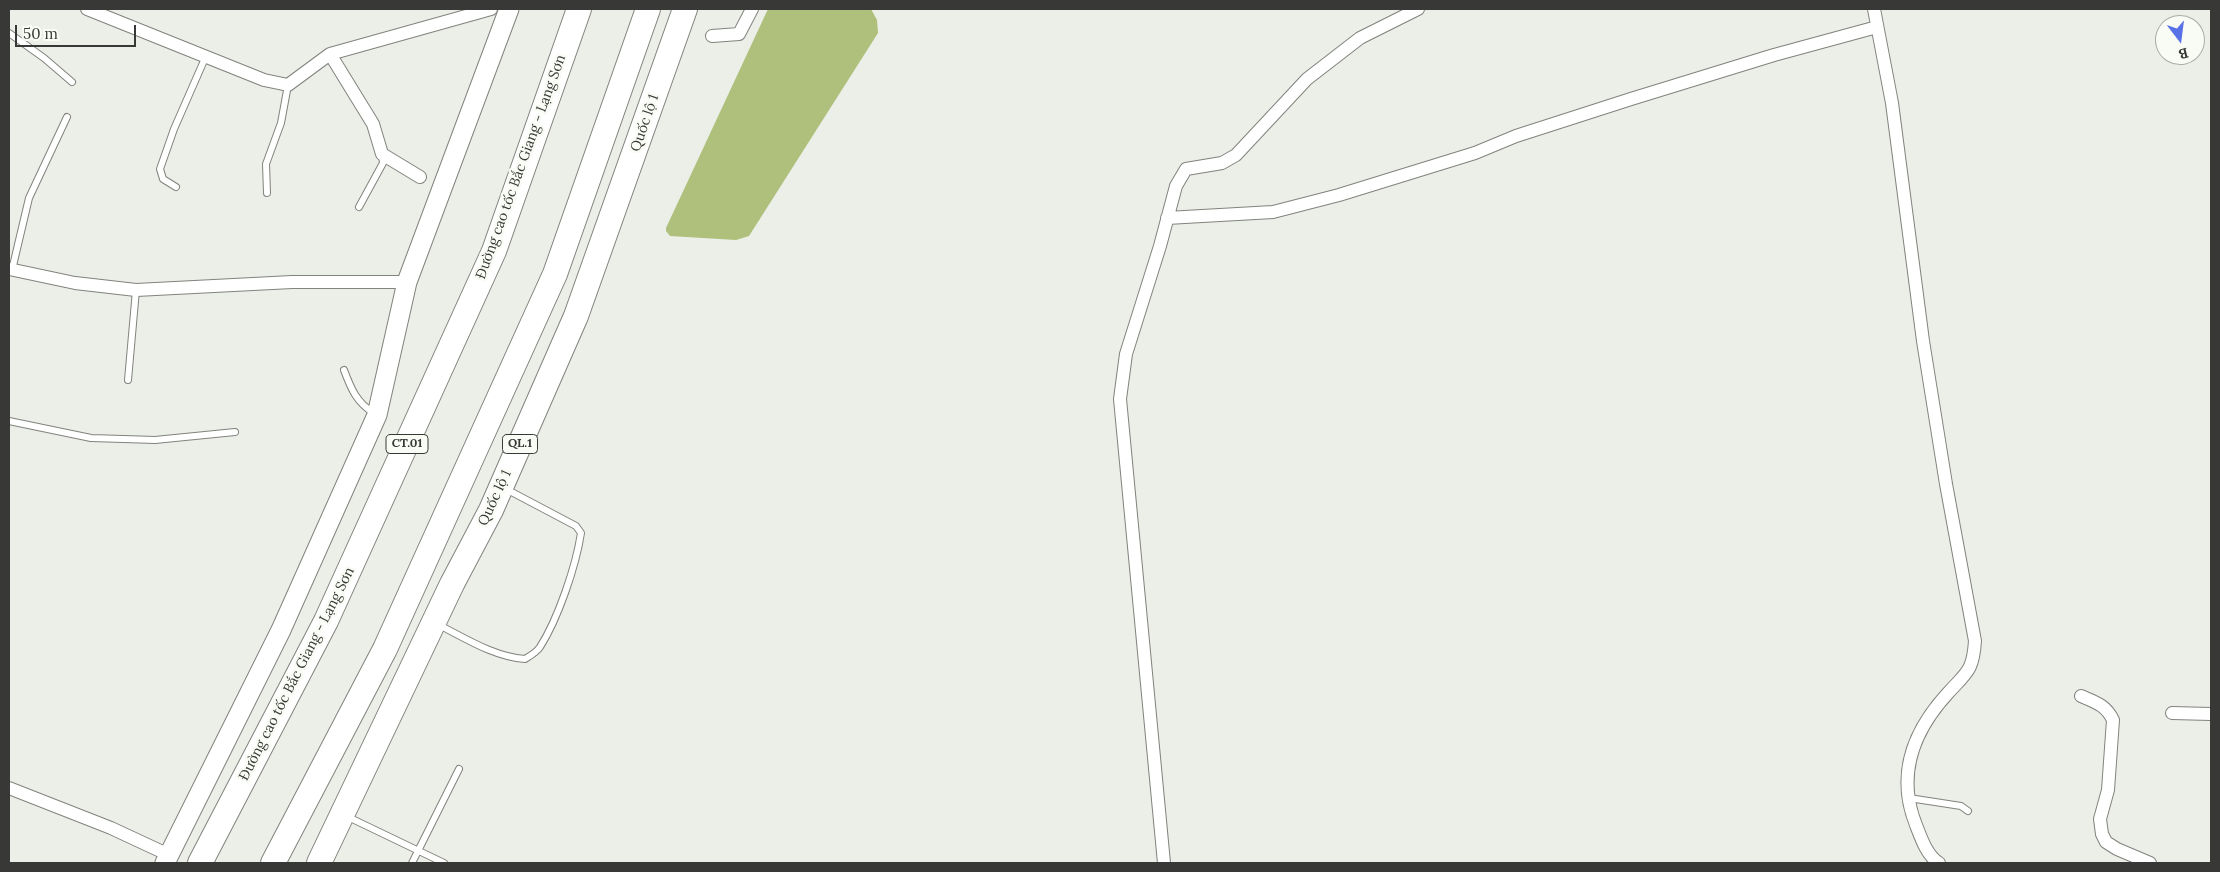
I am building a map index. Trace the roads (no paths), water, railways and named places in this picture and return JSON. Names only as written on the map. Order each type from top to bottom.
[{"type":"highway","name":"Đường cao tốc Bắc Giang - Lạng Sơn","points":[[200,863],[326,621],[494,251],[579,9]]},
{"type":"highway","points":[[273,863],[385,649],[555,274],[648,9]]},
{"type":"highway","name":"Quốc lộ 1","points":[[319,863],[501,486],[576,316],[685,9]]},
{"type":"street","points":[[87,9],[264,80],[288,85],[330,54],[491,9]]},
{"type":"street","points":[[9,788],[111,828],[167,859],[281,630],[377,415],[407,282],[509,9]]},
{"type":"street","points":[[712,36],[728,37],[739,34],[752,9]]},
{"type":"street","points":[[1164,863],[1120,399],[1126,354],[1176,186],[1186,169],[1222,163],[1236,155],[1307,80],[1360,38],[1418,9]]},
{"type":"street","points":[[1874,9],[1892,103],[1926,360],[1946,484],[1975,641],[1974,659],[1966,676],[1948,693],[1926,722],[1913,746],[1906,789],[1912,816],[1923,842],[1935,861],[1939,863]]},
{"type":"street","points":[[1167,218],[1273,212],[1339,195],[1475,153],[1516,136],[1631,99],[1774,55],[1878,27]]},
{"type":"street","points":[[330,54],[373,124],[382,154],[420,177]]},
{"type":"street","points":[[10,270],[75,283],[136,290],[292,282],[407,282]]},
{"type":"street","points":[[2080,696],[2101,704],[2108,710],[2113,720],[2108,790],[2100,820],[2102,834],[2106,842],[2150,863]]},
{"type":"street","points":[[2172,713],[2211,714]]},
{"type":"lane","points":[[9,33],[44,58],[72,82]]},
{"type":"lane","points":[[176,187],[163,180],[160,169],[174,129],[206,56]]},
{"type":"lane","points":[[266,193],[266,164],[281,123],[288,85]]},
{"type":"lane","points":[[10,270],[29,198],[67,117]]},
{"type":"lane","points":[[359,208],[383,163],[382,154]]},
{"type":"lane","points":[[128,380],[136,290]]},
{"type":"lane","points":[[344,370],[352,392],[362,406],[377,415]]},
{"type":"lane","points":[[9,421],[91,438],[155,440],[235,432]]},
{"type":"lane","points":[[434,622],[478,645],[511,658],[526,660],[540,648],[577,558],[581,534],[576,526],[501,486]]},
{"type":"lane","points":[[412,863],[459,769]]},
{"type":"lane","points":[[1908,798],[1961,806],[1968,811]]},
{"type":"lane","points":[[343,814],[444,863]]}]
